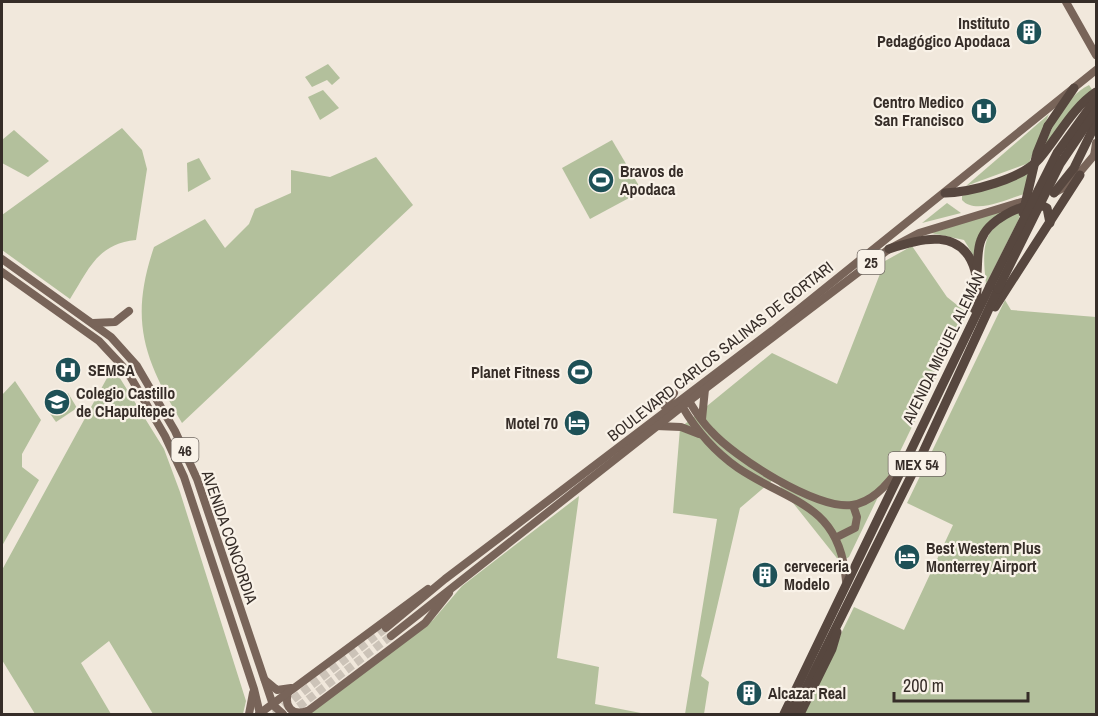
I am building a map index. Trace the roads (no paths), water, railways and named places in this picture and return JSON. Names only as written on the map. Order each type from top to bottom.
[{"type":"highway","points":[[1020,225],[1037,153],[1048,126],[1077,86]]},
{"type":"highway","points":[[945,193],[959,193],[1022,173],[1039,160],[1059,132],[1096,92]]},
{"type":"highway","name":"AVENIDA MIGUEL ALEMÁN","points":[[784,714],[827,634],[837,624],[984,323],[994,287],[1020,225],[1066,138],[1096,99]]},
{"type":"highway","name":"AVENIDA MIGUEL ALEMÁN","points":[[793,714],[827,634],[827,620],[968,330],[994,287],[1060,164],[1096,111]]},
{"type":"highway","points":[[1054,193],[1067,178],[1096,123]]},
{"type":"highway","points":[[984,323],[1080,175]]},
{"type":"highway","points":[[968,330],[976,302],[979,245],[983,235],[995,222],[1016,210],[1039,204],[1047,208],[1050,223]]},
{"type":"highway","points":[[889,249],[925,239],[947,240],[968,254],[977,282]]},
{"type":"highway","points":[[777,714],[816,634],[827,620]]},
{"type":"highway","points":[[800,714],[834,644],[837,624]]},
{"type":"main road","points":[[1066,2],[1096,55]]},
{"type":"main road","name":"BOULEVARD CARLOS SALINAS DE GORTARI","points":[[1095,155],[1080,175],[1065,188],[919,233],[889,249],[685,404],[656,422],[445,579],[389,632],[452,588],[656,422],[1096,70]]},
{"type":"main road","points":[[1077,86],[1096,82]]},
{"type":"main road","points":[[1095,155],[1096,143]]},
{"type":"main road","name":"AVENIDA CONCORDIA","points":[[2,260],[93,323],[122,348],[137,366],[186,453],[262,676],[273,705],[283,714]]},
{"type":"main road","name":"AVENIDA CONCORDIA","points":[[2,272],[99,341],[127,370],[179,466],[254,689],[260,714]]},
{"type":"main road","points":[[21,285],[32,288],[61,310],[66,311],[71,307]]},
{"type":"main road","points":[[93,323],[115,322],[129,311]]},
{"type":"main road","points":[[122,348],[127,370]]},
{"type":"main road","points":[[702,420],[705,389]]},
{"type":"main road","points":[[674,393],[656,422],[687,428],[702,435],[737,467],[807,507],[837,537],[844,559],[846,581]]},
{"type":"main road","points":[[685,404],[702,435]]},
{"type":"main road","points":[[685,404],[729,447],[795,488],[837,506],[853,505],[875,495],[888,483],[910,450]]},
{"type":"main road","points":[[837,537],[855,528],[856,516],[853,505]]},
{"type":"main road","points":[[260,714],[407,602],[445,579]]},
{"type":"main road","points":[[290,690],[286,703],[290,709],[298,713],[305,713],[425,622],[452,588]]},
{"type":"main road","points":[[262,676],[270,686],[277,690],[290,690]]},
{"type":"main road","points":[[249,714],[254,689]]},
{"type":"tunnel","points":[[274,714],[386,628]]},
{"type":"tunnel","points":[[289,714],[391,636]]},
{"type":"place","name":"Instituto Pedagógico Apodaca","points":[[1029,32]]},
{"type":"place","name":"Centro Medico San Francisco","points":[[984,111]]},
{"type":"place","name":"Bravos de Apodaca","points":[[601,180]]},
{"type":"place","name":"SEMSA","points":[[68,370]]},
{"type":"place","name":"Planet Fitness","points":[[580,372]]},
{"type":"place","name":"Colegio Castillo de CHapultepec","points":[[57,402]]},
{"type":"place","name":"Motel 70","points":[[577,423]]},
{"type":"place","name":"Best Western Plus Monterrey Airport","points":[[907,557]]},
{"type":"place","name":"cerveceria Modelo","points":[[765,575]]},
{"type":"place","name":"Alcazar Real","points":[[749,693]]}]
